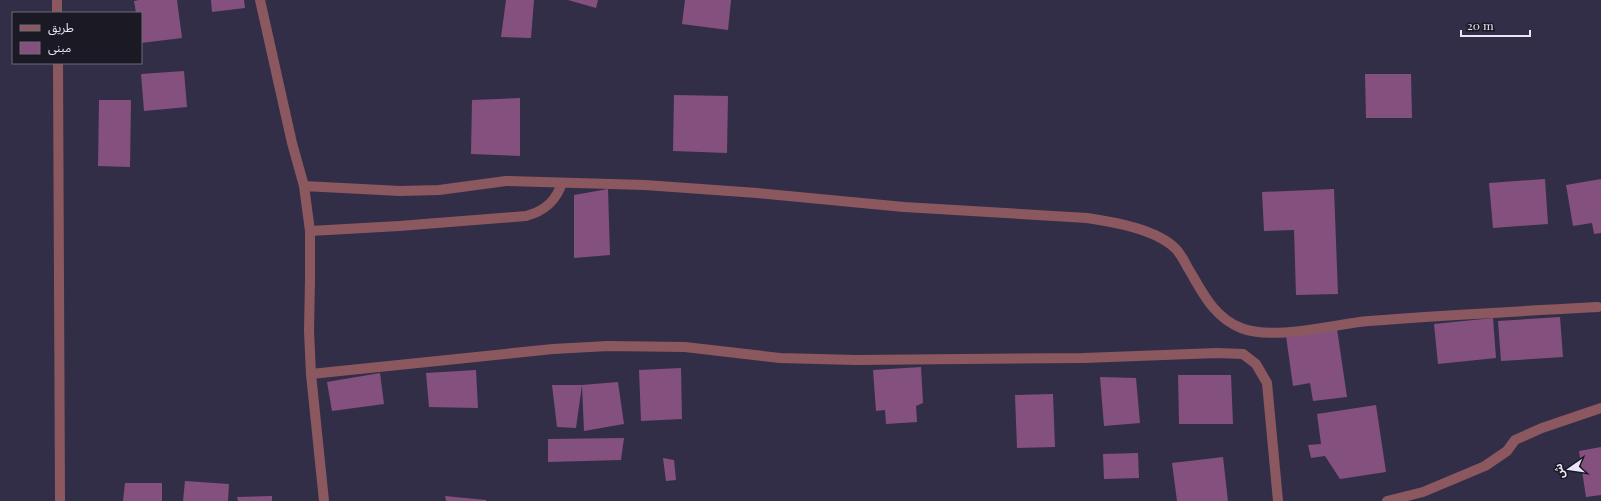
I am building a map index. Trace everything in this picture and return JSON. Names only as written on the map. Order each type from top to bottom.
[{"type":"street","points":[[57,0],[58,12]]},
{"type":"street","points":[[260,0],[289,130],[304,186],[310,231],[309,331],[311,374],[324,501]]},
{"type":"street","points":[[58,64],[60,501]]},
{"type":"street","points":[[304,186],[381,191],[419,191],[506,181],[685,188],[904,207],[1087,218],[1109,222],[1149,234],[1167,242],[1182,256],[1208,301],[1217,312],[1234,324],[1254,332],[1277,333],[1367,321],[1598,307]]},
{"type":"street","points":[[310,231],[526,216],[543,210],[550,204],[560,190],[562,183]]},
{"type":"street","points":[[311,374],[553,349],[608,346],[685,347],[780,358],[856,360],[1084,358],[1217,353],[1243,354],[1256,364],[1267,383],[1278,501]]},
{"type":"street","points":[[1386,501],[1423,492],[1485,466],[1507,452],[1515,440],[1542,428],[1601,408]]},
{"type":"building","points":[[177,0],[182,38],[142,43],[142,12],[136,12],[134,1]]},
{"type":"building","points":[[211,0],[244,0],[245,8],[212,12]]},
{"type":"building","points":[[506,0],[534,0],[531,38],[501,37]]},
{"type":"building","points":[[568,0],[598,0],[596,8]]},
{"type":"building","points":[[685,0],[731,0],[728,30],[682,24]]},
{"type":"building","points":[[184,71],[187,107],[144,111],[141,74]]},
{"type":"building","points":[[1365,74],[1411,74],[1412,118],[1366,118]]},
{"type":"building","points":[[674,95],[728,96],[727,153],[673,151]]},
{"type":"building","points":[[520,98],[520,156],[471,154],[472,100]]},
{"type":"building","points":[[99,100],[131,100],[130,167],[98,166]]},
{"type":"building","points":[[1545,179],[1548,224],[1493,228],[1489,183]]},
{"type":"building","points":[[1601,179],[1601,233],[1594,234],[1592,223],[1573,226],[1566,185]]},
{"type":"building","points":[[608,189],[610,255],[574,258],[574,195]]},
{"type":"building","points":[[1334,189],[1338,294],[1296,295],[1294,230],[1264,231],[1262,192]]},
{"type":"building","points":[[1560,317],[1563,357],[1501,361],[1498,321]]},
{"type":"building","points":[[1493,318],[1496,358],[1438,364],[1434,324]]},
{"type":"building","points":[[1337,329],[1347,397],[1313,401],[1310,383],[1293,386],[1286,336]]},
{"type":"building","points":[[921,367],[923,403],[916,406],[917,422],[886,424],[885,410],[876,411],[873,370]]},
{"type":"building","points":[[681,368],[682,419],[641,421],[639,370]]},
{"type":"building","points":[[476,370],[478,408],[429,407],[426,373]]},
{"type":"building","points":[[380,373],[384,404],[332,411],[327,382]]},
{"type":"building","points":[[1178,375],[1231,375],[1233,424],[1179,424]]},
{"type":"building","points":[[1100,377],[1136,378],[1140,423],[1104,426]]},
{"type":"building","points":[[618,382],[624,424],[584,431],[582,385]]},
{"type":"building","points":[[552,385],[582,385],[576,428],[557,427]]},
{"type":"building","points":[[1053,394],[1055,447],[1017,448],[1015,395]]},
{"type":"building","points":[[1376,405],[1386,472],[1340,479],[1325,456],[1311,458],[1308,445],[1321,444],[1317,414]]},
{"type":"building","points":[[624,438],[621,460],[548,462],[548,439]]},
{"type":"building","points":[[1601,447],[1601,495],[1586,497],[1579,451]]},
{"type":"building","points":[[1138,453],[1139,478],[1104,479],[1103,454]]},
{"type":"building","points":[[1223,457],[1228,501],[1177,501],[1172,463]]},
{"type":"building","points":[[663,458],[674,460],[676,480],[666,481]]},
{"type":"building","points":[[185,481],[229,484],[228,501],[183,501]]},
{"type":"building","points":[[125,483],[162,483],[162,501],[123,501]]},
{"type":"building","points":[[272,496],[272,501],[238,501],[237,497]]},
{"type":"building","points":[[445,496],[486,500],[486,501],[446,501]]}]
